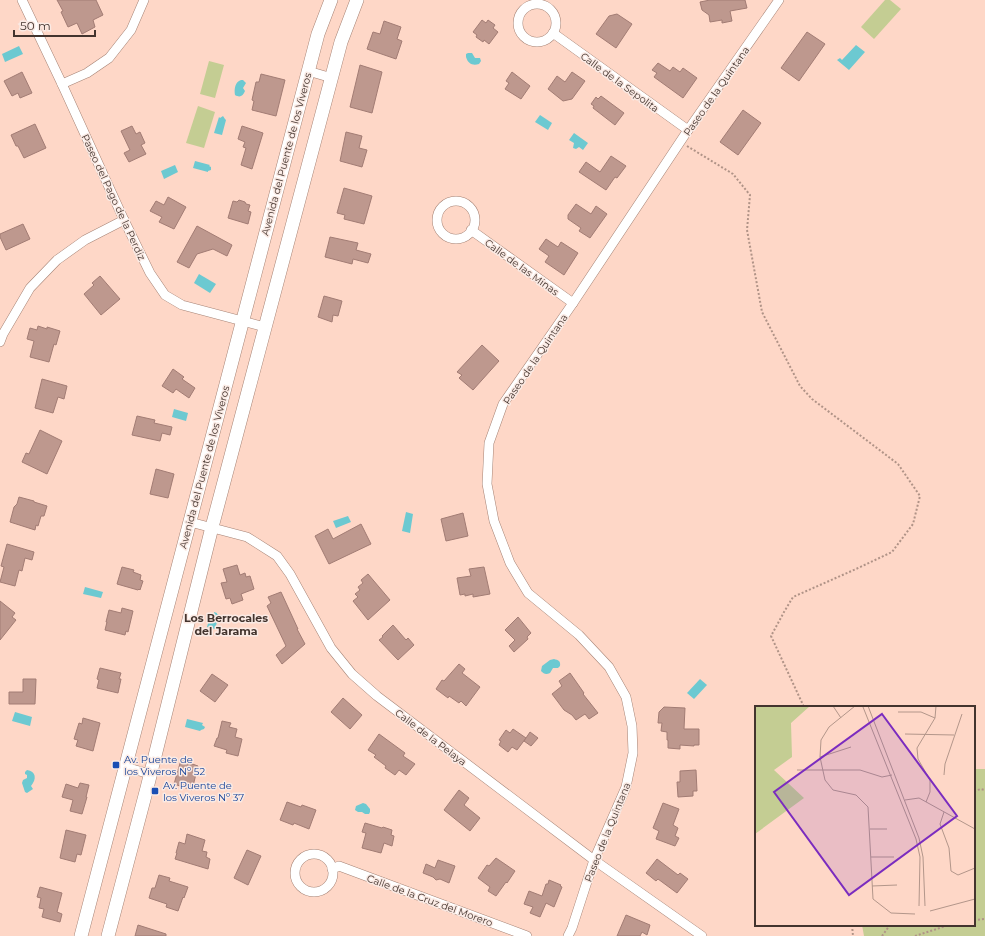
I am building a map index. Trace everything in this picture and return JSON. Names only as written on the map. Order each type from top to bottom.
[{"type":"street","name":"Paseo del Pago de la Perdiz","points":[[22,0],[124,220],[150,273],[165,295],[182,305],[266,327]]},
{"type":"street","points":[[62,84],[87,73],[109,58],[132,30],[144,0]]},
{"type":"street","name":"Avenida del Puente de los Viveros","points":[[81,936],[308,71],[318,34],[331,0]]},
{"type":"street","points":[[108,936],[212,527],[341,42],[357,0]]},
{"type":"street","name":"Paseo de la Quintana","points":[[568,936],[594,860],[626,788],[633,753],[632,726],[626,697],[609,667],[578,635],[528,594],[510,563],[496,528],[487,484],[489,444],[503,404],[573,303],[688,130],[779,0]]},
{"type":"street","points":[[534,4],[540,4],[546,7],[551,10],[556,22],[553,33],[543,41],[530,41],[521,33],[518,21],[520,15],[528,6],[534,4]]},
{"type":"street","name":"Calle de la Sepolita","points":[[553,33],[688,130]]},
{"type":"street","points":[[308,71],[332,78]]},
{"type":"street","points":[[453,202],[465,204],[473,213],[474,225],[471,230],[462,238],[449,238],[444,235],[437,224],[437,218],[442,207],[447,203],[453,202]]},
{"type":"street","points":[[0,342],[3,334],[30,288],[57,260],[86,240],[124,220]]},
{"type":"street","name":"Calle de las Minas","points":[[471,230],[573,303]]},
{"type":"street","name":"Calle de la Pelaya","points":[[190,522],[247,536],[277,556],[290,574],[331,648],[352,674],[377,696],[594,860],[702,936]]},
{"type":"street","points":[[125,767],[150,774]]},
{"type":"street","points":[[309,855],[321,856],[330,863],[332,869],[331,882],[322,890],[315,892],[309,891],[303,889],[298,884],[295,872],[296,866],[304,857],[309,855]]},
{"type":"street","name":"Calle de la Cruz del Morero","points":[[332,869],[339,866],[527,936]]},
{"type":"path","points":[[680,142],[733,174],[750,195],[746,230],[762,312],[800,386],[812,399],[898,464],[920,496],[913,524],[892,552],[793,597],[784,612],[771,636],[804,706]]},
{"type":"path","points":[[975,791],[981,789],[985,790]]},
{"type":"path","points":[[975,920],[985,919]]},
{"type":"path","points":[[852,926],[853,936]]},
{"type":"path","points":[[882,936],[889,926]]},
{"type":"path","points":[[915,936],[946,926]]},
{"type":"green space","points":[[885,0],[890,0],[901,9],[874,39],[861,27]]},
{"type":"green space","points":[[209,61],[224,65],[215,98],[200,94]]},
{"type":"green space","points":[[198,106],[215,112],[204,148],[186,143]]},
{"type":"green space","points":[[975,769],[985,769],[985,936],[864,936],[862,926],[975,926]]},
{"type":"water","points":[[856,45],[865,52],[849,70],[837,60],[840,58],[842,60]]},
{"type":"water","points":[[19,46],[23,54],[5,62],[2,54]]},
{"type":"water","points":[[472,53],[475,58],[480,58],[481,61],[479,64],[473,65],[469,63],[466,57],[466,54]]},
{"type":"water","points":[[241,80],[246,83],[243,88],[245,91],[242,95],[238,96],[235,95],[235,88],[237,82]]},
{"type":"water","points":[[540,115],[552,123],[548,130],[535,122]]},
{"type":"water","points":[[223,116],[226,120],[222,135],[214,133],[219,117],[220,118]]},
{"type":"water","points":[[574,133],[588,143],[583,150],[579,147],[576,149],[573,148],[574,143],[569,140]]},
{"type":"water","points":[[195,161],[210,165],[211,170],[208,172],[193,168]]},
{"type":"water","points":[[175,165],[178,172],[164,179],[161,171]]},
{"type":"water","points":[[199,274],[216,284],[210,293],[194,283]]},
{"type":"water","points":[[174,409],[188,413],[186,421],[172,417]]},
{"type":"water","points":[[406,512],[413,514],[410,533],[402,531]]},
{"type":"water","points":[[348,516],[351,522],[336,528],[333,521]]},
{"type":"water","points":[[85,587],[103,592],[101,598],[83,594]]},
{"type":"water","points":[[214,612],[219,615],[215,629],[207,627],[211,613],[214,614]]},
{"type":"water","points":[[554,659],[560,662],[560,666],[558,668],[553,668],[550,673],[547,674],[541,671],[542,666]]},
{"type":"water","points":[[700,679],[707,685],[694,699],[687,693]]},
{"type":"water","points":[[15,712],[32,717],[30,726],[12,721]]},
{"type":"water","points":[[187,719],[203,723],[202,725],[205,727],[204,729],[200,731],[185,727]]},
{"type":"water","points":[[27,770],[34,774],[35,778],[31,786],[33,789],[27,793],[25,792],[22,783],[23,780],[27,778],[25,772]]},
{"type":"water","points":[[363,803],[370,809],[369,814],[355,810],[356,806]]},
{"type":"building","points":[[57,0],[96,0],[103,15],[93,20],[95,27],[82,34],[77,23],[68,27],[61,12],[63,11]]},
{"type":"building","points":[[710,0],[745,0],[747,8],[730,11],[732,21],[722,23],[722,20],[710,22],[709,15],[702,10],[700,2]]},
{"type":"building","points":[[617,14],[632,24],[616,48],[596,34],[609,16]]},
{"type":"building","points":[[482,20],[486,23],[488,20],[495,25],[493,28],[498,32],[489,44],[476,37],[477,35],[473,32]]},
{"type":"building","points":[[384,21],[401,27],[397,39],[402,41],[396,59],[367,49],[373,32],[380,34]]},
{"type":"building","points":[[807,32],[825,44],[799,81],[781,68]]},
{"type":"building","points":[[658,63],[670,71],[673,67],[680,72],[683,68],[697,78],[683,98],[654,77],[657,73],[652,70]]},
{"type":"building","points":[[360,65],[382,72],[372,113],[350,107]]},
{"type":"building","points":[[22,72],[32,93],[20,98],[18,93],[12,96],[4,81]]},
{"type":"building","points":[[512,72],[530,86],[521,99],[505,89],[509,83],[506,81]]},
{"type":"building","points":[[572,72],[585,81],[572,99],[563,101],[548,89],[557,76],[565,82]]},
{"type":"building","points":[[261,74],[285,80],[276,116],[252,110],[254,101],[252,100],[256,82],[259,82]]},
{"type":"building","points":[[601,96],[624,113],[615,125],[593,108],[594,106],[591,104],[596,97],[598,99]]},
{"type":"building","points":[[743,110],[761,123],[738,155],[720,142]]},
{"type":"building","points":[[35,124],[46,148],[24,158],[11,135]]},
{"type":"building","points":[[132,126],[136,134],[140,132],[145,143],[141,145],[146,154],[129,162],[124,153],[130,150],[121,131]]},
{"type":"building","points":[[242,126],[263,133],[252,169],[241,165],[246,148],[243,147],[245,142],[238,139]]},
{"type":"building","points":[[346,132],[362,136],[359,148],[367,150],[362,167],[340,161]]},
{"type":"building","points":[[611,156],[626,166],[617,178],[615,177],[606,190],[579,172],[586,162],[600,172]]},
{"type":"building","points":[[344,188],[372,196],[364,224],[344,219],[345,215],[337,213]]},
{"type":"building","points":[[168,197],[186,207],[174,229],[159,222],[162,217],[150,211],[156,201],[164,205]]},
{"type":"building","points":[[239,200],[250,205],[248,211],[251,212],[248,224],[228,218],[233,201],[237,202]]},
{"type":"building","points":[[576,204],[591,214],[596,206],[607,214],[590,238],[579,231],[581,228],[568,219],[568,215]]},
{"type":"building","points":[[23,224],[30,239],[6,250],[0,234]]},
{"type":"building","points":[[197,226],[232,245],[227,256],[213,249],[197,254],[189,268],[177,262]]},
{"type":"building","points":[[330,237],[358,243],[356,250],[371,254],[368,263],[353,259],[352,264],[325,257]]},
{"type":"building","points":[[546,239],[558,247],[561,242],[578,253],[564,275],[545,262],[549,256],[539,249]]},
{"type":"building","points":[[100,276],[120,299],[101,315],[84,294],[94,285],[92,283]]},
{"type":"building","points":[[324,296],[342,301],[338,316],[333,315],[332,322],[318,317]]},
{"type":"building","points":[[38,326],[60,331],[56,345],[54,344],[49,362],[30,357],[34,341],[27,339],[30,328],[37,330]]},
{"type":"building","points":[[482,345],[499,361],[473,390],[459,378],[462,375],[457,372]]},
{"type":"building","points":[[173,369],[184,377],[182,379],[195,388],[189,398],[176,389],[173,393],[162,386]]},
{"type":"building","points":[[42,379],[67,386],[64,399],[58,397],[53,413],[35,408]]},
{"type":"building","points":[[137,416],[155,420],[154,423],[172,427],[170,435],[162,433],[160,441],[132,435]]},
{"type":"building","points":[[40,430],[62,441],[47,474],[22,462],[26,453],[29,454]]},
{"type":"building","points":[[156,469],[174,474],[168,498],[150,494]]},
{"type":"building","points":[[19,497],[47,506],[44,516],[41,516],[35,530],[10,522],[14,507],[17,504]]},
{"type":"building","points":[[463,513],[468,536],[446,541],[441,519]]},
{"type":"building","points":[[361,524],[371,544],[329,564],[315,536],[328,529],[333,539]]},
{"type":"building","points":[[7,544],[34,552],[32,560],[25,558],[22,571],[19,570],[15,586],[0,582],[4,567],[1,566]]},
{"type":"building","points":[[237,565],[240,575],[245,573],[246,577],[250,576],[254,589],[241,594],[243,600],[232,604],[230,598],[226,599],[221,583],[227,582],[223,569]]},
{"type":"building","points":[[122,567],[134,570],[133,572],[141,575],[140,580],[143,581],[140,590],[117,584]]},
{"type":"building","points":[[484,567],[490,594],[473,597],[473,594],[465,596],[465,594],[460,595],[457,578],[471,576],[469,569]]},
{"type":"building","points":[[368,574],[390,600],[368,620],[353,601],[358,597],[355,594],[360,590],[358,587],[363,583],[361,580]]},
{"type":"building","points":[[281,592],[305,644],[282,664],[276,655],[286,646],[267,606],[271,603],[268,597]]},
{"type":"building","points":[[0,601],[15,613],[12,617],[16,620],[0,640]]},
{"type":"building","points":[[122,608],[133,611],[128,632],[126,631],[125,635],[105,630],[109,610],[121,613]]},
{"type":"building","points":[[518,617],[531,633],[527,637],[528,639],[514,652],[509,646],[515,640],[505,630]]},
{"type":"building","points":[[393,625],[406,640],[408,638],[414,645],[398,660],[379,640]]},
{"type":"building","points":[[459,664],[465,669],[462,673],[480,687],[466,706],[461,701],[459,703],[449,696],[448,698],[436,689],[442,680],[444,681]]},
{"type":"building","points":[[100,668],[121,673],[118,693],[97,688],[99,680],[97,679]]},
{"type":"building","points":[[570,673],[584,693],[583,694],[598,713],[589,719],[585,714],[576,720],[572,715],[564,710],[552,694],[562,686],[559,681]]},
{"type":"building","points":[[212,674],[228,685],[215,702],[200,691]]},
{"type":"building","points":[[23,679],[36,679],[35,704],[9,704],[9,692],[23,692]]},
{"type":"building","points":[[343,698],[362,715],[350,729],[331,712]]},
{"type":"building","points":[[664,707],[685,708],[684,729],[699,729],[699,745],[680,745],[680,749],[668,748],[667,732],[661,731],[662,723],[658,723],[659,712]]},
{"type":"building","points":[[83,718],[100,723],[93,751],[76,746],[78,740],[74,739],[79,723],[82,724]]},
{"type":"building","points":[[222,721],[231,723],[229,727],[237,729],[235,737],[242,739],[238,756],[226,753],[227,750],[214,746],[218,738]]},
{"type":"building","points":[[513,729],[526,738],[517,750],[512,747],[508,752],[499,745],[501,741],[499,740],[506,730],[510,733]]},
{"type":"building","points":[[530,732],[538,738],[531,746],[524,741]]},
{"type":"building","points":[[379,734],[405,753],[403,756],[415,764],[406,775],[399,770],[395,775],[374,757],[376,755],[368,750]]},
{"type":"building","points":[[181,760],[198,766],[192,790],[174,784]]},
{"type":"building","points":[[696,770],[697,791],[693,791],[693,796],[678,797],[677,782],[680,782],[680,771]]},
{"type":"building","points":[[80,783],[89,785],[82,814],[70,811],[73,800],[62,797],[66,784],[78,788]]},
{"type":"building","points":[[459,790],[469,798],[464,805],[480,818],[470,831],[444,810]]},
{"type":"building","points":[[287,802],[316,810],[309,829],[294,823],[293,825],[280,820]]},
{"type":"building","points":[[663,803],[679,809],[673,825],[678,828],[675,836],[679,838],[675,846],[656,839],[659,831],[653,828]]},
{"type":"building","points":[[365,823],[392,830],[391,835],[394,836],[392,846],[384,843],[381,853],[362,848],[366,833],[362,832]]},
{"type":"building","points":[[66,830],[86,835],[81,855],[77,854],[75,862],[60,858]]},
{"type":"building","points":[[187,834],[205,840],[202,851],[207,852],[206,857],[210,859],[208,869],[175,859],[179,842],[185,844]]},
{"type":"building","points":[[247,850],[261,856],[248,885],[234,878]]},
{"type":"building","points":[[496,858],[515,871],[496,896],[488,891],[490,887],[478,878],[487,865],[489,866]]},
{"type":"building","points":[[657,859],[678,875],[680,873],[688,879],[677,893],[658,879],[656,881],[646,873]]},
{"type":"building","points":[[438,860],[455,866],[449,883],[440,879],[436,880],[433,877],[423,873],[426,864],[435,868]]},
{"type":"building","points":[[159,875],[170,878],[169,881],[188,887],[178,911],[166,907],[167,904],[149,898],[152,888],[155,888]]},
{"type":"building","points":[[549,880],[561,885],[560,886],[562,887],[554,907],[546,903],[540,917],[530,913],[533,907],[524,904],[529,891],[542,896]]},
{"type":"building","points":[[40,887],[62,893],[57,912],[62,914],[60,922],[42,917],[44,909],[39,908],[41,898],[37,897]]},
{"type":"building","points":[[626,915],[650,925],[647,935],[642,932],[640,936],[617,936]]},
{"type":"building","points":[[138,925],[166,934],[166,936],[135,936]]},
{"type":"place","name":"Av. Puente de los Viveros Nº 52","points":[[116,765]]},
{"type":"place","name":"Av. Puente de los Viveros Nº 37","points":[[155,791]]},
{"type":"district","name":"Los Berrocales del Jarama","points":[[226,624]]}]
